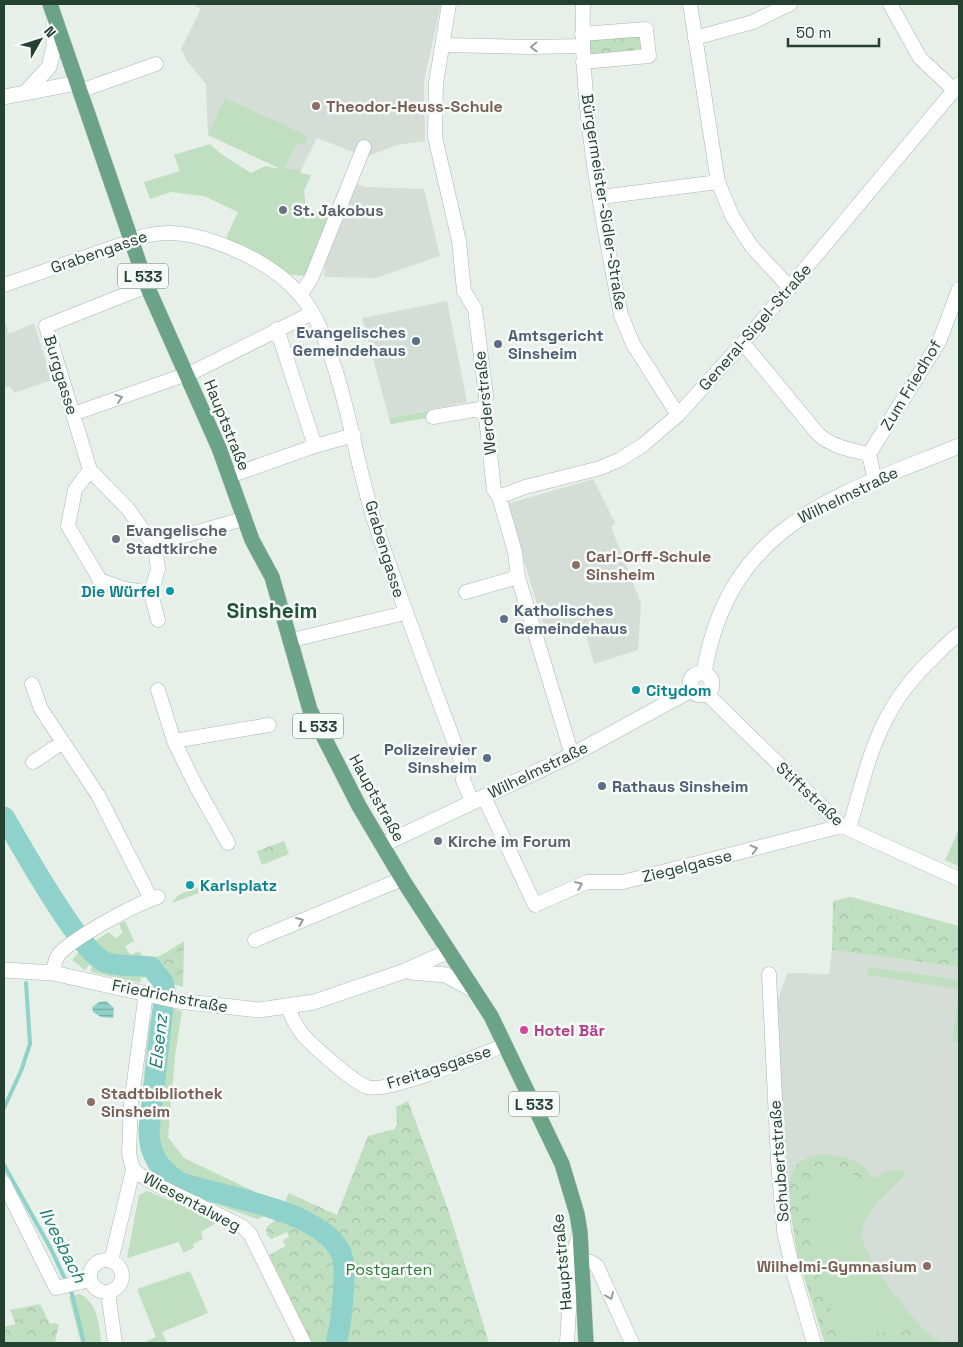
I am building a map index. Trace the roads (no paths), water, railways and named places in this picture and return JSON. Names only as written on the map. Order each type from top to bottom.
[{"type":"main road","name":"Hauptstraße","points":[[52,10],[147,286],[230,476],[243,520],[272,577],[310,710],[402,879],[447,952],[491,1016],[562,1164],[577,1214],[580,1232],[586,1343]]},
{"type":"main road","points":[[27,91],[49,67],[54,47],[52,10]]},
{"type":"main road","points":[[4,97],[27,91],[78,87]]},
{"type":"main road","name":"Wilhelmstraße","points":[[704,673],[711,641],[723,610],[736,585],[754,556],[792,522],[822,505],[959,446]]},
{"type":"main road","points":[[697,673],[704,673],[712,681],[712,688],[708,694],[697,695],[691,690],[691,678],[697,673]]},
{"type":"main road","name":"Wilhelmstraße","points":[[382,845],[572,756],[691,690]]},
{"type":"main road","name":"Friedrichstraße","points":[[4,970],[53,973],[178,1001],[238,1009],[288,1007],[314,1002],[402,972],[447,952]]},
{"type":"main road","points":[[402,972],[446,975],[473,990]]},
{"type":"street","name":"Werderstraße","points":[[449,4],[436,83],[436,137],[459,241],[464,291],[475,309],[486,396],[485,408],[494,490],[499,497],[515,552],[518,577],[572,756]]},
{"type":"street","name":"Bürgermeister-Sidler-Straße","points":[[583,4],[586,104],[621,315],[633,344],[678,415]]},
{"type":"street","points":[[690,4],[718,182],[732,216],[752,247],[790,288]]},
{"type":"street","points":[[695,38],[753,22],[790,4]]},
{"type":"street","points":[[890,4],[920,58],[957,87]]},
{"type":"street","points":[[443,45],[530,48],[646,29],[649,56],[584,62]]},
{"type":"street","points":[[78,87],[156,64]]},
{"type":"street","name":"General-Sigel-Straße","points":[[499,497],[525,487],[600,468],[619,460],[643,445],[678,415],[790,288],[957,87]]},
{"type":"street","points":[[300,295],[311,279],[364,148]]},
{"type":"street","points":[[600,196],[718,182]]},
{"type":"street","name":"Grabengasse","points":[[4,285],[155,233],[190,234],[259,261],[280,275],[300,295],[312,313],[341,384],[372,513],[405,613],[464,768],[463,780],[478,799],[535,905]]},
{"type":"street","name":"Burggasse","points":[[90,470],[46,326],[147,286]]},
{"type":"street","name":"Zum Friedhof","points":[[869,454],[939,342],[959,289]]},
{"type":"street","points":[[73,414],[187,374],[312,313]]},
{"type":"street","points":[[277,329],[315,446]]},
{"type":"street","points":[[743,343],[818,434],[827,442],[841,448],[869,454],[875,481]]},
{"type":"street","points":[[434,417],[485,408]]},
{"type":"street","points":[[230,476],[315,446],[354,435]]},
{"type":"street","points":[[151,593],[125,589],[100,580],[68,526],[76,490],[90,470],[128,509],[156,547],[158,569],[151,593],[158,620]]},
{"type":"street","points":[[156,547],[166,541],[243,520]]},
{"type":"street","points":[[466,592],[518,577]]},
{"type":"street","points":[[296,639],[405,613]]},
{"type":"street","points":[[845,828],[873,746],[894,700],[922,667],[959,634]]},
{"type":"street","points":[[32,684],[41,709],[98,795],[155,898],[91,932],[73,944],[57,957],[53,973]]},
{"type":"street","points":[[158,690],[174,741],[196,786],[228,843]]},
{"type":"street","name":"Stiftstraße","points":[[708,694],[845,828],[959,879]]},
{"type":"street","points":[[174,741],[269,725]]},
{"type":"street","points":[[33,762],[63,742]]},
{"type":"street","name":"Ziegelgasse","points":[[535,905],[587,882],[623,882],[845,828]]},
{"type":"street","points":[[255,940],[402,879]]},
{"type":"street","name":"Schubertstraße","points":[[769,974],[778,1162],[784,1231],[794,1275],[814,1343]]},
{"type":"street","points":[[111,1261],[133,1170],[129,1153],[131,1104],[151,994]]},
{"type":"street","name":"Freitagsgasse","points":[[288,1007],[295,1026],[300,1033],[331,1061],[367,1086],[385,1086],[447,1067],[505,1045]]},
{"type":"street","name":"Wiesentalweg","points":[[133,1170],[153,1183],[242,1226],[250,1234],[304,1343]]},
{"type":"street","points":[[4,1183],[56,1288],[90,1280]]},
{"type":"street","points":[[567,1343],[572,1258],[580,1232]]},
{"type":"street","points":[[103,1260],[111,1261],[120,1268],[122,1276],[118,1287],[108,1292],[97,1290],[90,1280],[91,1270],[96,1263],[103,1260]]},
{"type":"street","points":[[582,1261],[591,1262],[596,1266],[632,1343]]},
{"type":"street","points":[[108,1292],[115,1343]]},
{"type":"water","points":[[106,1001],[114,1008],[113,1018],[101,1017],[93,1012],[92,1007],[99,1002]]},
{"type":"waterway","name":"Elsenz","points":[[4,817],[66,919],[94,954],[110,964],[151,967],[163,982],[165,991],[149,1130],[151,1147],[157,1161],[167,1173],[181,1183],[270,1207],[314,1226],[330,1238],[341,1253],[344,1271],[342,1311],[336,1343]]},
{"type":"waterway","name":"Ilvesbach","points":[[47,905],[53,897]]},
{"type":"waterway","name":"Ilvesbach","points":[[4,1108],[21,1071],[30,1044],[26,983]]},
{"type":"waterway","name":"Ilvesbach","points":[[4,1165],[51,1249],[72,1294],[84,1343]]},
{"type":"place","name":"Theodor-Heuss-Schule","points":[[316,106]]},
{"type":"place","name":"St. Jakobus","points":[[283,210]]},
{"type":"place","name":"Evangelisches Gemeindehaus","points":[[416,341]]},
{"type":"place","name":"Amtsgericht Sinsheim","points":[[498,344]]},
{"type":"place","name":"Evangelische Stadtkirche","points":[[116,539]]},
{"type":"place","name":"Carl-Orff-Schule Sinsheim","points":[[576,565]]},
{"type":"place","name":"Die Würfel","points":[[170,591]]},
{"type":"place","name":"Katholisches Gemeindehaus","points":[[504,619]]},
{"type":"place","name":"Citydom","points":[[636,690]]},
{"type":"place","name":"Polizeirevier Sinsheim","points":[[487,758]]},
{"type":"place","name":"Rathaus Sinsheim","points":[[602,786]]},
{"type":"place","name":"Kirche im Forum","points":[[438,841]]},
{"type":"place","name":"Karlsplatz","points":[[190,885]]},
{"type":"place","name":"Hotel Bär","points":[[524,1030]]},
{"type":"place","name":"Stadtbibliothek Sinsheim","points":[[91,1102]]},
{"type":"place","name":"Wilhelmi-Gymnasium","points":[[927,1266]]},
{"type":"district","name":"Sinsheim","points":[[272,610]]},
{"type":"park label","name":"Postgarten","points":[[389,1269]]}]
